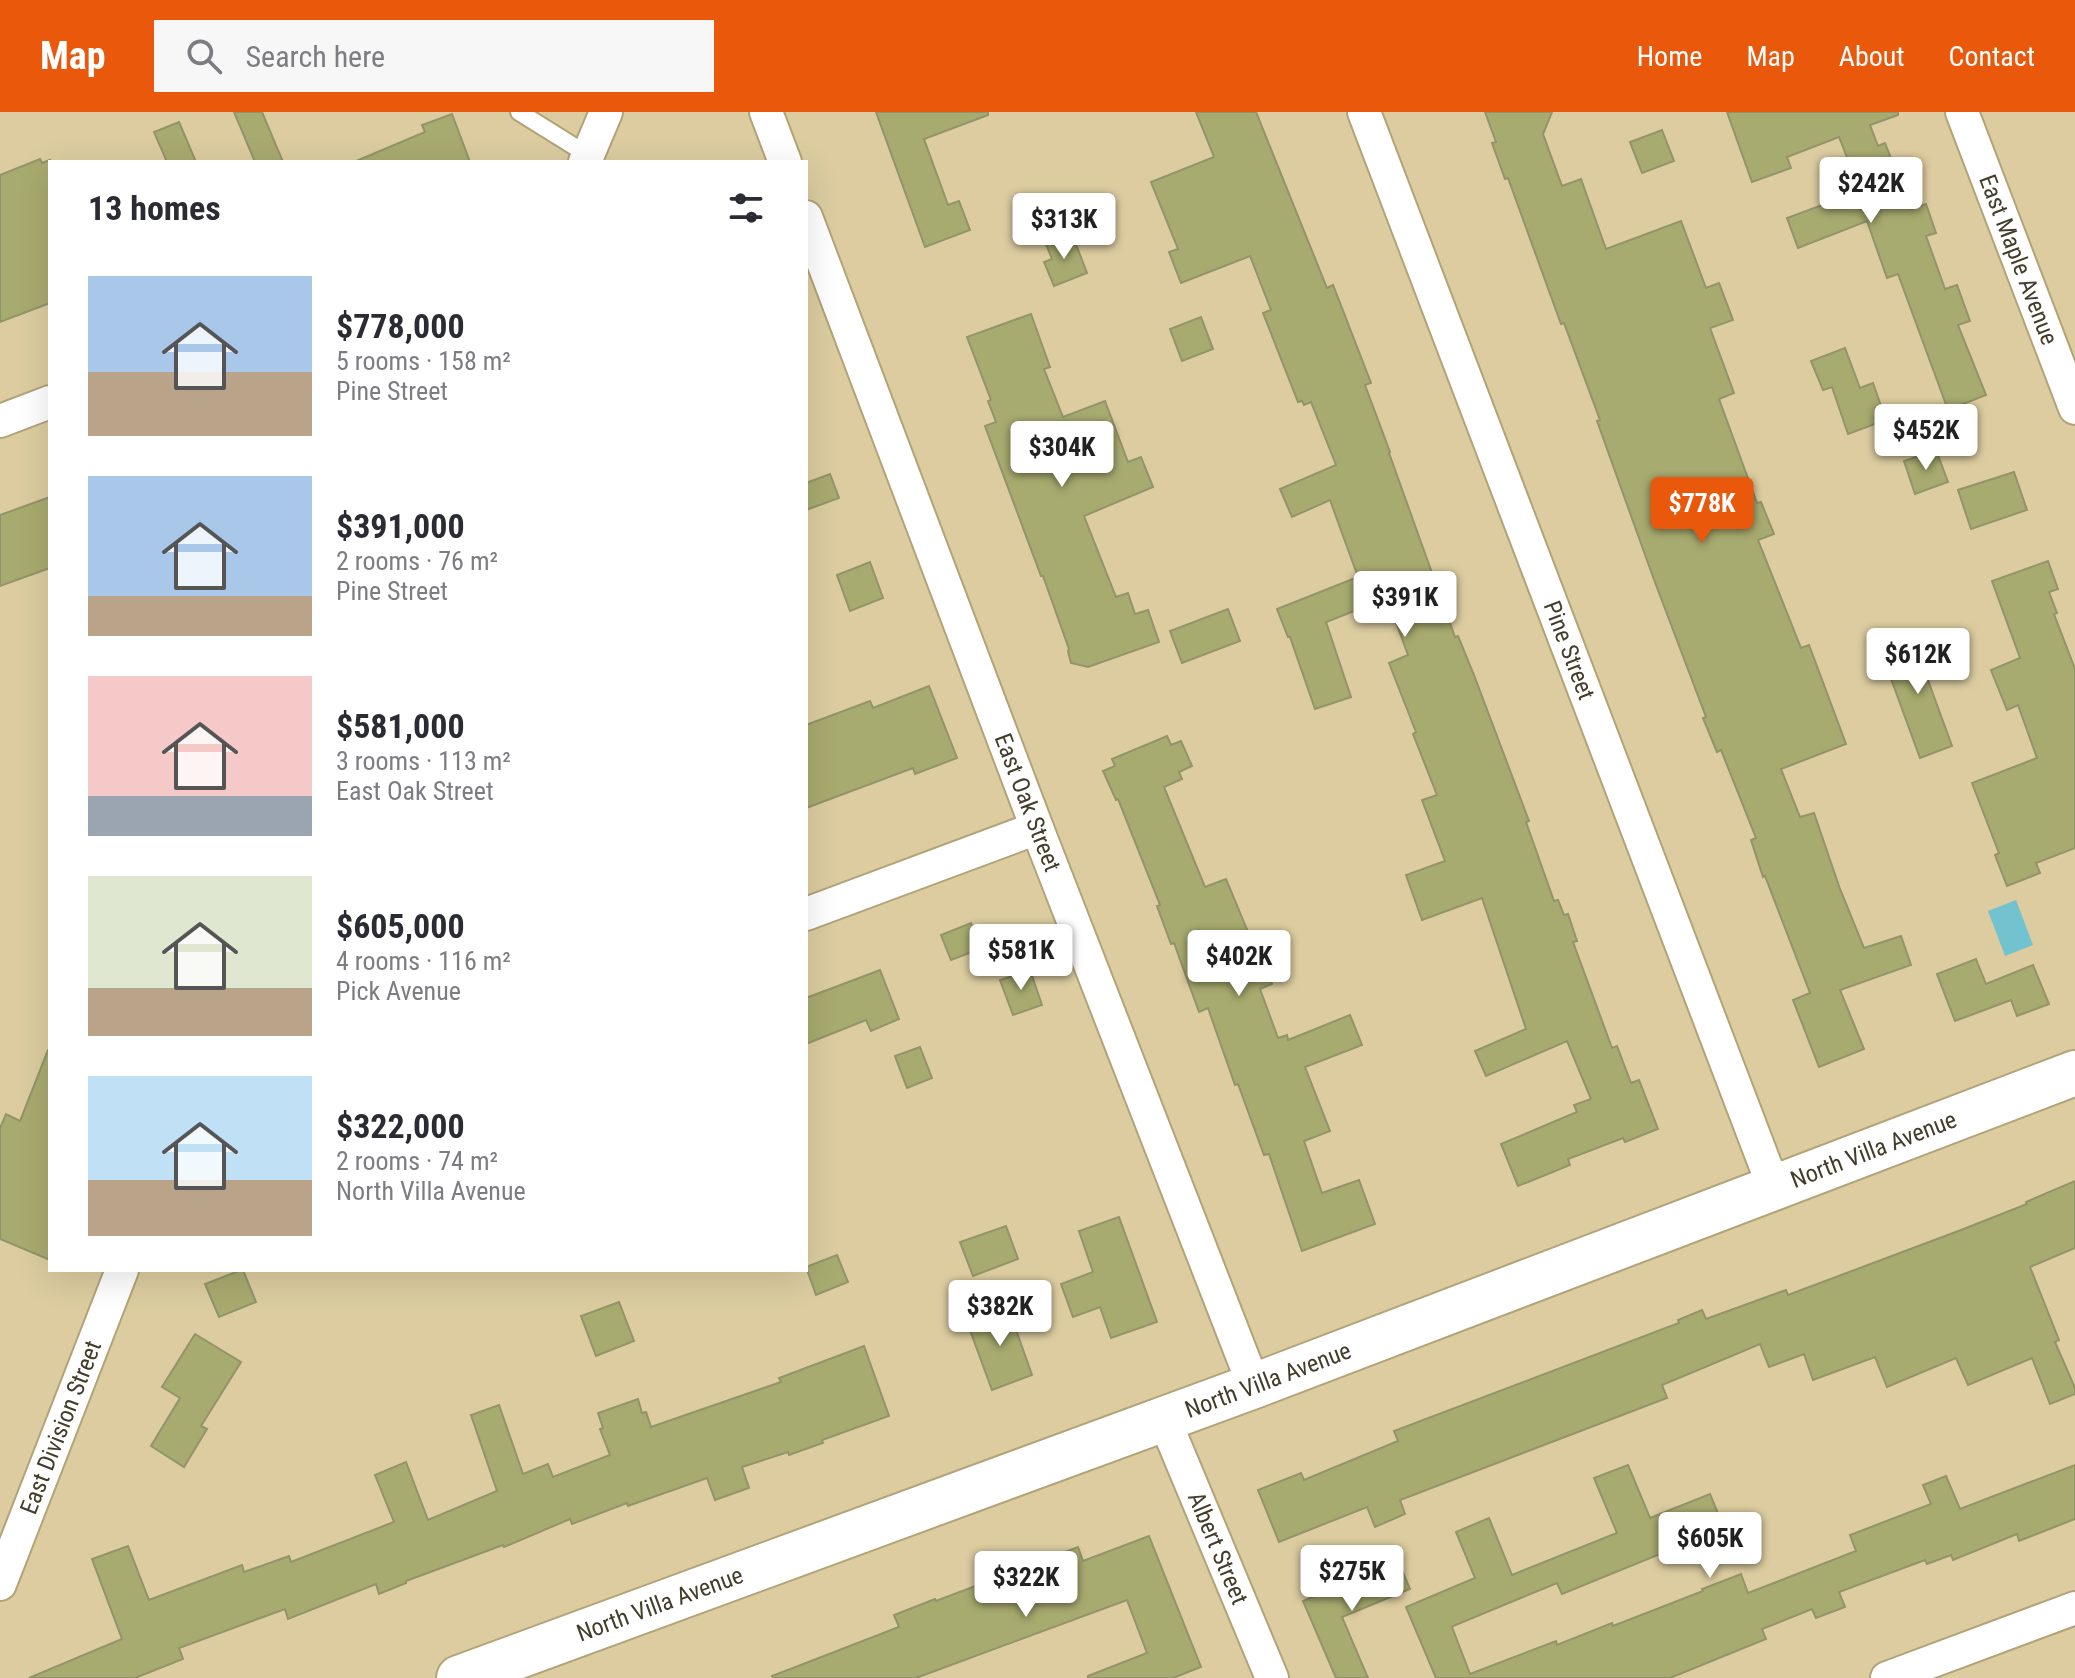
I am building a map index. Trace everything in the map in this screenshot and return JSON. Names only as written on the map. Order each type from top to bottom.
[{"type":"street","points":[[586,159],[606,112]]},
{"type":"street","points":[[766,112],[784,160]]},
{"type":"street","name":"Pine Street","points":[[1364,112],[1774,1188]]},
{"type":"street","name":"East Maple Avenue","points":[[1962,112],[2075,408]]},
{"type":"street","name":"East Oak Street","points":[[808,222],[1037,828],[1254,1386]]},
{"type":"street","points":[[0,421],[48,403]]},
{"type":"street","points":[[808,913],[1037,828]]},
{"type":"street","name":"North Villa Avenue","points":[[459,1678],[1254,1386],[2075,1073]]},
{"type":"street","name":"East Division Street","points":[[0,1584],[121,1272]]},
{"type":"street","name":"Albert Street","points":[[1164,1419],[1272,1678]]},
{"type":"street","points":[[1887,1678],[2075,1608]]},
{"type":"lane","points":[[519,112],[586,159]]},
{"type":"water","points":[[2016,900],[2033,945],[2005,956],[1988,911]]},
{"type":"building","points":[[234,112],[262,112],[282,160],[254,160]]},
{"type":"building","points":[[876,112],[988,112],[988,115],[924,139],[948,205],[959,201],[970,230],[925,247]]},
{"type":"building","points":[[1196,112],[1256,112],[1327,288],[1333,285],[1371,383],[1365,385],[1455,637],[1458,636],[1474,675],[1529,821],[1526,822],[1554,901],[1558,900],[1564,915],[1568,914],[1577,941],[1573,942],[1612,1048],[1617,1046],[1631,1083],[1639,1080],[1658,1129],[1625,1142],[1623,1138],[1568,1159],[1570,1165],[1518,1186],[1501,1144],[1577,1112],[1574,1105],[1591,1099],[1567,1041],[1486,1076],[1475,1051],[1526,1029],[1482,898],[1422,920],[1406,875],[1445,861],[1422,800],[1437,795],[1389,663],[1408,655],[1387,598],[1326,622],[1351,697],[1315,709],[1277,609],[1358,577],[1330,500],[1292,517],[1280,489],[1336,465],[1311,402],[1304,405],[1302,401],[1298,402],[1263,313],[1271,310],[1250,256],[1181,283],[1169,252],[1178,249],[1151,182],[1214,157]]},
{"type":"building","points":[[1485,112],[1552,112],[1543,134],[1562,186],[1581,179],[1606,249],[1681,221],[1706,288],[1719,283],[1733,320],[1710,328],[1734,393],[1719,399],[1757,503],[1761,502],[1774,534],[1758,540],[1801,648],[1809,645],[1846,744],[1781,769],[1800,817],[1814,813],[1864,948],[1901,936],[1911,965],[1840,990],[1864,1049],[1819,1067],[1793,1000],[1810,993],[1763,877],[1751,840],[1756,838],[1721,750],[1717,752],[1703,718],[1706,717],[1597,421],[1600,420],[1508,178],[1505,179]]},
{"type":"building","points":[[1727,112],[1898,112],[1898,115],[1870,125],[1878,146],[1885,143],[1911,209],[1926,204],[1936,233],[1926,236],[1945,289],[1957,285],[1970,321],[1958,325],[1986,395],[1948,410],[1898,274],[1887,278],[1867,221],[1798,248],[1787,218],[1860,191],[1839,137],[1787,157],[1791,168],[1752,182]]},
{"type":"building","points":[[452,114],[469,160],[359,160],[425,132],[422,125]]},
{"type":"building","points":[[179,122],[195,160],[166,160],[154,132]]},
{"type":"building","points":[[1662,130],[1674,161],[1642,173],[1630,142]]},
{"type":"building","points":[[40,159],[42,163],[48,161],[48,304],[0,322],[0,175]]},
{"type":"building","points":[[1072,234],[1087,273],[1054,286],[1044,262],[1052,259],[1046,244]]},
{"type":"building","points":[[1031,314],[1050,367],[1044,369],[1063,417],[1105,401],[1128,462],[1141,457],[1153,487],[1084,516],[1116,597],[1128,593],[1135,614],[1148,610],[1159,642],[1088,667],[1071,663],[1043,576],[985,426],[996,422],[967,337]]},
{"type":"building","points":[[1201,317],[1213,349],[1182,361],[1170,329]]},
{"type":"building","points":[[1845,348],[1860,388],[1873,383],[1886,420],[1848,434],[1832,387],[1823,390],[1811,361]]},
{"type":"building","points":[[1936,450],[1948,482],[1915,494],[1904,461]]},
{"type":"building","points":[[2014,472],[2027,510],[1971,529],[1958,490]]},
{"type":"building","points":[[830,474],[839,498],[808,509],[808,482]]},
{"type":"building","points":[[48,498],[48,569],[0,586],[0,515]]},
{"type":"building","points":[[2048,561],[2058,589],[2049,592],[2057,613],[2054,614],[2075,669],[2075,848],[2036,863],[2040,873],[2007,886],[1995,855],[1999,853],[1972,783],[2037,758],[2018,705],[2007,710],[1991,670],[2020,658],[1992,581]]},
{"type":"building","points":[[870,562],[883,598],[850,611],[837,575]]},
{"type":"building","points":[[1228,609],[1240,641],[1182,663],[1170,631]]},
{"type":"building","points":[[1925,639],[1935,668],[1925,672],[1952,746],[1920,758],[1882,654]]},
{"type":"building","points":[[929,686],[957,758],[915,774],[913,768],[808,807],[808,724],[870,701],[873,708]]},
{"type":"building","points":[[1167,736],[1171,745],[1181,741],[1192,766],[1179,772],[1182,779],[1164,787],[1205,887],[1226,879],[1253,944],[1257,942],[1272,984],[1260,989],[1278,1038],[1287,1035],[1288,1040],[1350,1015],[1362,1045],[1305,1067],[1330,1131],[1304,1141],[1322,1193],[1359,1180],[1375,1224],[1302,1251],[1269,1154],[1264,1155],[1208,1008],[1199,1012],[1118,799],[1103,771],[1115,766],[1112,759]]},
{"type":"building","points":[[971,923],[980,949],[951,960],[941,935]]},
{"type":"building","points":[[1976,959],[1986,984],[2033,965],[2049,1004],[2017,1016],[2011,1000],[1955,1021],[1937,974]]},
{"type":"building","points":[[880,970],[899,1019],[871,1031],[866,1020],[808,1043],[808,997]]},
{"type":"building","points":[[1030,970],[1042,1005],[1013,1015],[1000,980]]},
{"type":"building","points":[[920,1047],[932,1078],[907,1088],[895,1056]]},
{"type":"building","points":[[48,1050],[48,1259],[0,1239],[0,1128],[6,1114],[20,1121]]},
{"type":"building","points":[[2075,1181],[2075,1248],[2030,1267],[2059,1340],[2055,1342],[2075,1394],[2050,1404],[2032,1358],[1968,1385],[1956,1358],[1887,1387],[1875,1357],[1813,1380],[1804,1354],[1769,1367],[1760,1344],[1662,1385],[1667,1398],[1400,1500],[1405,1514],[1375,1527],[1367,1507],[1279,1542],[1258,1490],[1301,1473],[1304,1480],[1398,1441],[1394,1431],[1679,1323],[1678,1320],[1702,1310],[1706,1319],[1786,1290],[1788,1295],[2027,1204]]},
{"type":"building","points":[[1119,1217],[1157,1322],[1111,1338],[1100,1307],[1073,1317],[1061,1284],[1093,1272],[1079,1231]]},
{"type":"building","points":[[1006,1226],[1018,1259],[973,1276],[960,1242]]},
{"type":"building","points":[[837,1255],[848,1282],[816,1295],[808,1266]]},
{"type":"building","points":[[244,1272],[256,1302],[219,1317],[205,1284]]},
{"type":"building","points":[[619,1302],[634,1341],[596,1356],[581,1316]]},
{"type":"building","points":[[1008,1307],[1032,1375],[992,1390],[967,1322]]},
{"type":"building","points":[[195,1334],[241,1362],[201,1426],[207,1429],[184,1467],[151,1446],[180,1398],[162,1387]]},
{"type":"building","points":[[864,1346],[889,1416],[789,1455],[788,1452],[742,1467],[749,1488],[715,1500],[707,1478],[572,1524],[570,1519],[379,1594],[376,1584],[288,1619],[285,1609],[179,1648],[183,1659],[135,1678],[29,1678],[122,1639],[92,1559],[128,1546],[149,1600],[242,1565],[244,1572],[289,1556],[291,1562],[394,1522],[375,1475],[406,1462],[428,1520],[497,1491],[471,1415],[499,1405],[523,1474],[548,1464],[553,1477],[610,1455],[600,1429],[603,1428],[598,1413],[638,1399],[651,1427],[781,1382],[779,1378]]},
{"type":"building","points":[[1628,1465],[1650,1518],[1710,1494],[1724,1528],[1562,1594],[1557,1583],[1453,1626],[1470,1674],[1556,1641],[1557,1645],[1612,1623],[1613,1626],[1741,1574],[1748,1593],[1856,1551],[1850,1535],[1931,1504],[1923,1485],[1946,1476],[1960,1509],[2075,1465],[2075,1519],[2019,1541],[2017,1534],[1953,1560],[1951,1555],[1927,1564],[1925,1560],[1839,1592],[1845,1607],[1816,1618],[1812,1609],[1762,1629],[1766,1639],[1670,1678],[1436,1678],[1406,1607],[1475,1578],[1456,1532],[1489,1518],[1512,1575],[1617,1533],[1594,1478]]},
{"type":"building","points":[[1149,1536],[1201,1667],[1173,1678],[1088,1678],[1147,1653],[1127,1600],[916,1678],[772,1676],[899,1627],[894,1615],[935,1599],[1078,1547],[1083,1561]]},
{"type":"building","points":[[1396,1556],[1410,1589],[1342,1617],[1368,1678],[1336,1678],[1303,1601],[1365,1574],[1363,1569]]}]
